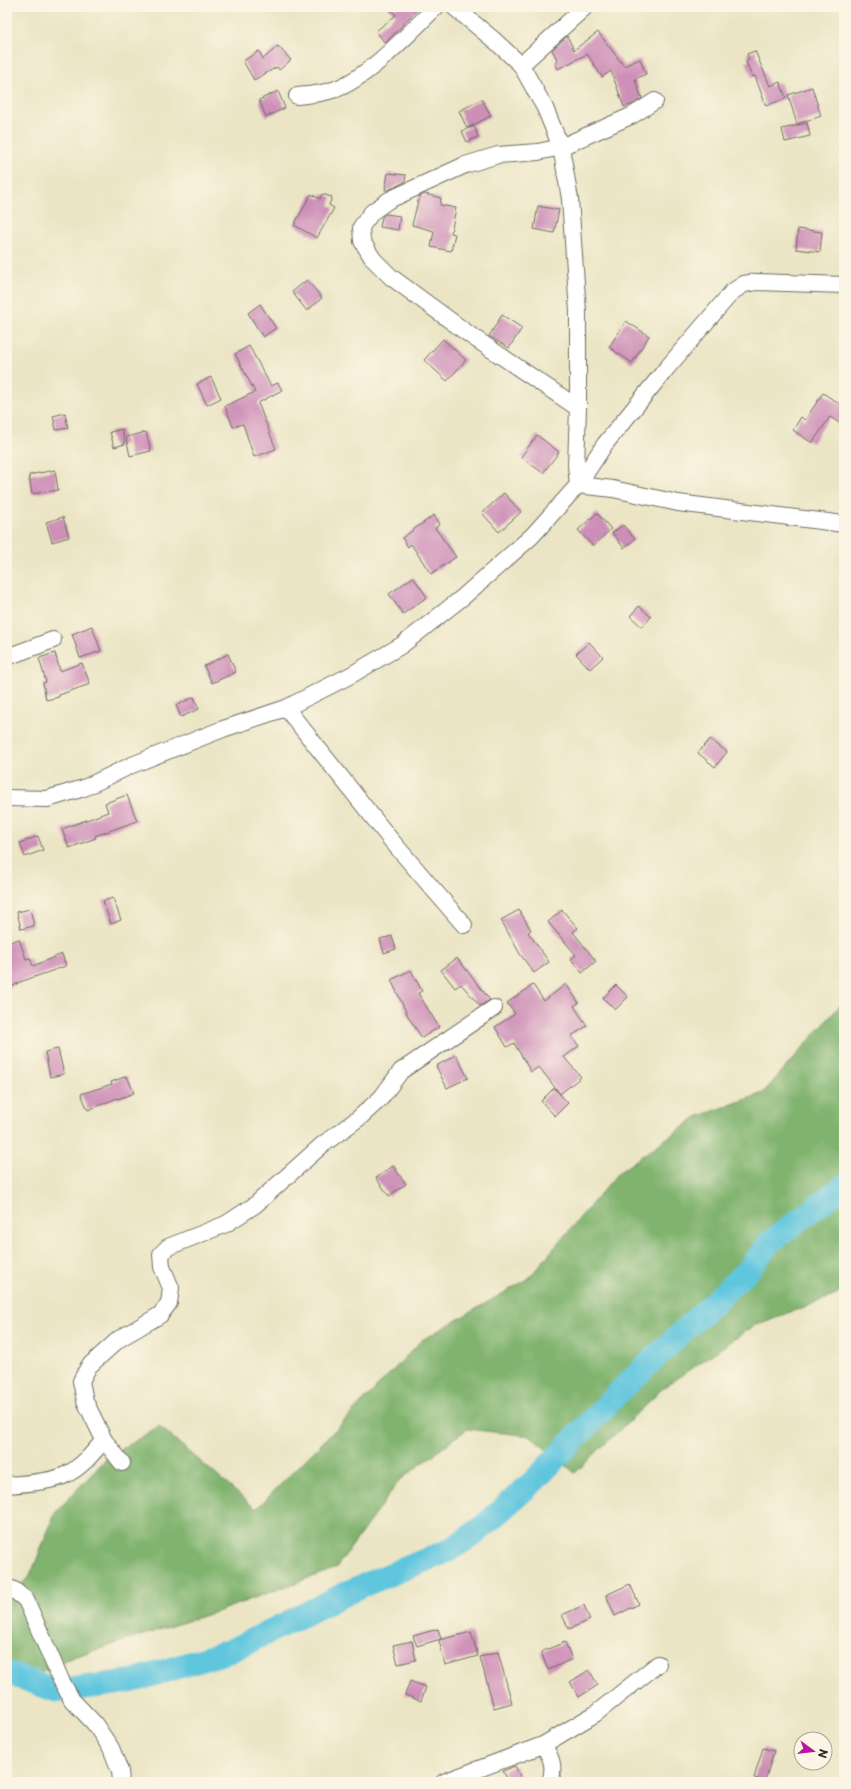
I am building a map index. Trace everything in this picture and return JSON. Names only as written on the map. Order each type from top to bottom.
[{"type":"street","points":[[297,96],[316,94],[338,88],[357,77],[382,58],[436,7]]},
{"type":"street","points":[[454,7],[494,40],[521,65],[544,108],[561,147],[570,199],[578,312],[578,408],[576,466],[578,485]]},
{"type":"street","points":[[521,65],[585,7]]},
{"type":"street","points":[[578,408],[470,335],[391,277],[373,259],[362,241],[361,227],[372,212],[389,200],[465,165],[498,155],[538,152],[561,147],[633,115],[655,102]]},
{"type":"street","points":[[7,798],[47,799],[84,788],[223,728],[286,708],[351,675],[402,645],[463,597],[532,536],[578,485],[605,444],[666,369],[732,292],[744,284],[756,282],[844,285]]},
{"type":"street","points":[[578,485],[613,489],[678,503],[844,524]]},
{"type":"street","points":[[7,657],[53,640]]},
{"type":"street","points":[[286,708],[392,840],[464,925]]},
{"type":"street","points":[[122,1463],[104,1440],[85,1401],[81,1381],[88,1366],[119,1339],[160,1315],[169,1303],[171,1288],[162,1267],[161,1254],[168,1246],[226,1224],[255,1205],[322,1145],[359,1118],[380,1098],[401,1071],[494,1008]]},
{"type":"street","points":[[7,1485],[27,1484],[65,1476],[87,1459],[104,1440]]},
{"type":"street","points":[[7,1587],[14,1590],[26,1600],[61,1680],[72,1700],[94,1723],[111,1748],[120,1770],[121,1782]]},
{"type":"street","points":[[444,1782],[543,1745],[595,1714],[658,1664]]},
{"type":"street","points":[[543,1745],[552,1757],[553,1772],[550,1782]]},
{"type":"green space","points":[[844,1001],[844,1287],[834,1296],[755,1325],[664,1387],[575,1473],[530,1436],[467,1429],[399,1481],[336,1568],[219,1611],[73,1657],[7,1688],[7,1601],[31,1574],[55,1513],[106,1459],[159,1426],[256,1509],[422,1340],[528,1279],[618,1173],[697,1117],[763,1093]]},
{"type":"building","points":[[387,7],[420,7],[385,43],[376,31],[396,15]]},
{"type":"building","points":[[598,32],[624,66],[640,59],[646,74],[635,79],[642,98],[633,104],[624,107],[611,71],[602,77],[587,54],[558,69],[555,63],[558,61],[552,50],[567,36],[574,50]]},
{"type":"building","points":[[278,46],[291,60],[279,70],[277,67],[254,80],[243,61],[259,51],[263,59]]},
{"type":"building","points":[[755,51],[770,86],[780,82],[786,98],[766,106],[755,76],[752,77],[746,62],[749,60],[747,54]]},
{"type":"building","points":[[812,87],[821,116],[797,124],[788,95]]},
{"type":"building","points":[[278,91],[285,108],[266,117],[259,100]]},
{"type":"building","points":[[482,99],[491,116],[467,128],[459,111]]},
{"type":"building","points":[[807,123],[810,136],[785,142],[782,129]]},
{"type":"building","points":[[474,126],[478,137],[467,142],[462,131]]},
{"type":"building","points":[[388,173],[406,175],[405,182],[385,190]]},
{"type":"building","points":[[311,194],[320,199],[322,194],[332,197],[329,205],[334,208],[317,238],[294,225]]},
{"type":"building","points":[[425,194],[441,198],[440,205],[456,208],[451,233],[455,234],[451,251],[431,247],[434,231],[412,225],[419,197]]},
{"type":"building","points":[[538,206],[559,210],[554,233],[534,229]]},
{"type":"building","points":[[386,214],[400,216],[398,230],[380,227],[382,217]]},
{"type":"building","points":[[798,229],[822,232],[820,252],[796,249]]},
{"type":"building","points":[[307,280],[322,298],[307,311],[292,292]]},
{"type":"building","points":[[260,304],[276,328],[263,337],[248,313]]},
{"type":"building","points":[[502,315],[522,328],[509,348],[489,336]]},
{"type":"building","points":[[626,321],[649,336],[632,363],[609,347]]},
{"type":"building","points":[[443,339],[466,360],[447,381],[424,360]]},
{"type":"building","points":[[249,346],[271,386],[278,383],[282,390],[258,403],[276,449],[254,457],[243,424],[233,427],[225,406],[255,392],[235,354]]},
{"type":"building","points":[[211,377],[221,398],[207,405],[197,384]]},
{"type":"building","points":[[823,393],[844,407],[844,426],[830,417],[812,443],[793,430],[801,417],[805,420]]},
{"type":"building","points":[[65,413],[68,428],[56,430],[53,416]]},
{"type":"building","points":[[122,429],[125,444],[114,447],[110,432]]},
{"type":"building","points":[[146,432],[151,451],[130,456],[126,437]]},
{"type":"building","points":[[537,435],[559,452],[543,473],[521,457]]},
{"type":"building","points":[[55,470],[58,490],[32,494],[29,475]]},
{"type":"building","points":[[504,493],[521,512],[499,532],[482,513]]},
{"type":"building","points":[[597,513],[611,529],[593,546],[578,530]]},
{"type":"building","points":[[434,515],[440,524],[435,528],[456,557],[431,574],[411,544],[408,547],[402,538]]},
{"type":"building","points":[[63,517],[69,537],[52,542],[46,522]]},
{"type":"building","points":[[623,525],[635,539],[624,548],[612,533]]},
{"type":"building","points":[[413,577],[427,597],[403,614],[389,594]]},
{"type":"building","points":[[639,606],[651,617],[642,627],[630,616]]},
{"type":"building","points":[[92,626],[101,651],[80,658],[72,634]]},
{"type":"building","points":[[589,642],[603,657],[590,669],[576,654]]},
{"type":"building","points":[[55,653],[60,671],[82,663],[90,684],[59,695],[59,697],[46,700],[43,683],[46,682],[39,658]]},
{"type":"building","points":[[228,654],[236,672],[212,683],[204,666]]},
{"type":"building","points":[[194,697],[199,709],[181,717],[176,705]]},
{"type":"building","points":[[710,739],[727,752],[715,767],[698,753]]},
{"type":"building","points":[[127,795],[137,821],[95,836],[96,838],[69,848],[62,829],[108,812],[105,803]]},
{"type":"building","points":[[38,836],[43,850],[25,857],[20,843]]},
{"type":"building","points":[[113,898],[121,920],[111,924],[103,901]]},
{"type":"building","points":[[30,909],[34,926],[21,929],[17,912]]},
{"type":"building","points":[[519,910],[531,930],[528,932],[549,962],[534,973],[520,954],[501,920]]},
{"type":"building","points":[[562,910],[578,928],[573,932],[596,961],[582,973],[571,959],[576,955],[548,922]]},
{"type":"building","points":[[392,936],[396,949],[384,953],[380,939]]},
{"type":"building","points":[[19,939],[26,959],[30,958],[33,966],[62,954],[66,966],[20,982],[7,989],[7,943]]},
{"type":"building","points":[[457,958],[490,1000],[480,1006],[461,984],[455,988],[441,970]]},
{"type":"building","points":[[411,970],[422,991],[418,993],[439,1027],[422,1038],[409,1018],[391,980]]},
{"type":"building","points":[[566,984],[579,1003],[574,1006],[587,1026],[571,1036],[579,1046],[564,1057],[581,1077],[560,1094],[539,1067],[531,1072],[514,1043],[507,1047],[495,1027],[515,1014],[507,1003],[533,985],[544,1001]]},
{"type":"building","points":[[616,985],[628,997],[615,1010],[603,998]]},
{"type":"building","points":[[58,1049],[64,1074],[50,1077],[45,1052]]},
{"type":"building","points":[[456,1055],[468,1078],[447,1088],[436,1066]]},
{"type":"building","points":[[127,1076],[134,1093],[118,1099],[117,1098],[88,1110],[81,1094],[112,1084],[111,1082]]},
{"type":"building","points":[[554,1088],[568,1103],[555,1116],[541,1101]]},
{"type":"building","points":[[393,1166],[406,1184],[389,1196],[376,1178]]},
{"type":"building","points":[[630,1584],[639,1604],[615,1616],[606,1595]]},
{"type":"building","points":[[584,1605],[590,1620],[569,1629],[562,1615]]},
{"type":"building","points":[[438,1629],[441,1639],[417,1646],[413,1636]]},
{"type":"building","points":[[471,1632],[478,1656],[445,1665],[439,1640]]},
{"type":"building","points":[[412,1641],[416,1660],[398,1664],[393,1645]]},
{"type":"building","points":[[565,1642],[572,1659],[548,1670],[541,1652]]},
{"type":"building","points":[[498,1652],[512,1703],[494,1708],[480,1657]]},
{"type":"building","points":[[589,1670],[598,1685],[579,1697],[570,1682]]},
{"type":"building","points":[[410,1681],[426,1687],[421,1701],[405,1695]]},
{"type":"building","points":[[763,1748],[774,1751],[765,1781],[754,1778]]},
{"type":"building","points":[[515,1766],[523,1782],[509,1782],[503,1771]]},
{"type":"waterway","points":[[7,1673],[58,1691],[132,1681],[230,1651],[359,1587],[450,1550],[478,1531],[536,1479],[623,1388],[749,1269],[769,1243],[844,1186]]}]
